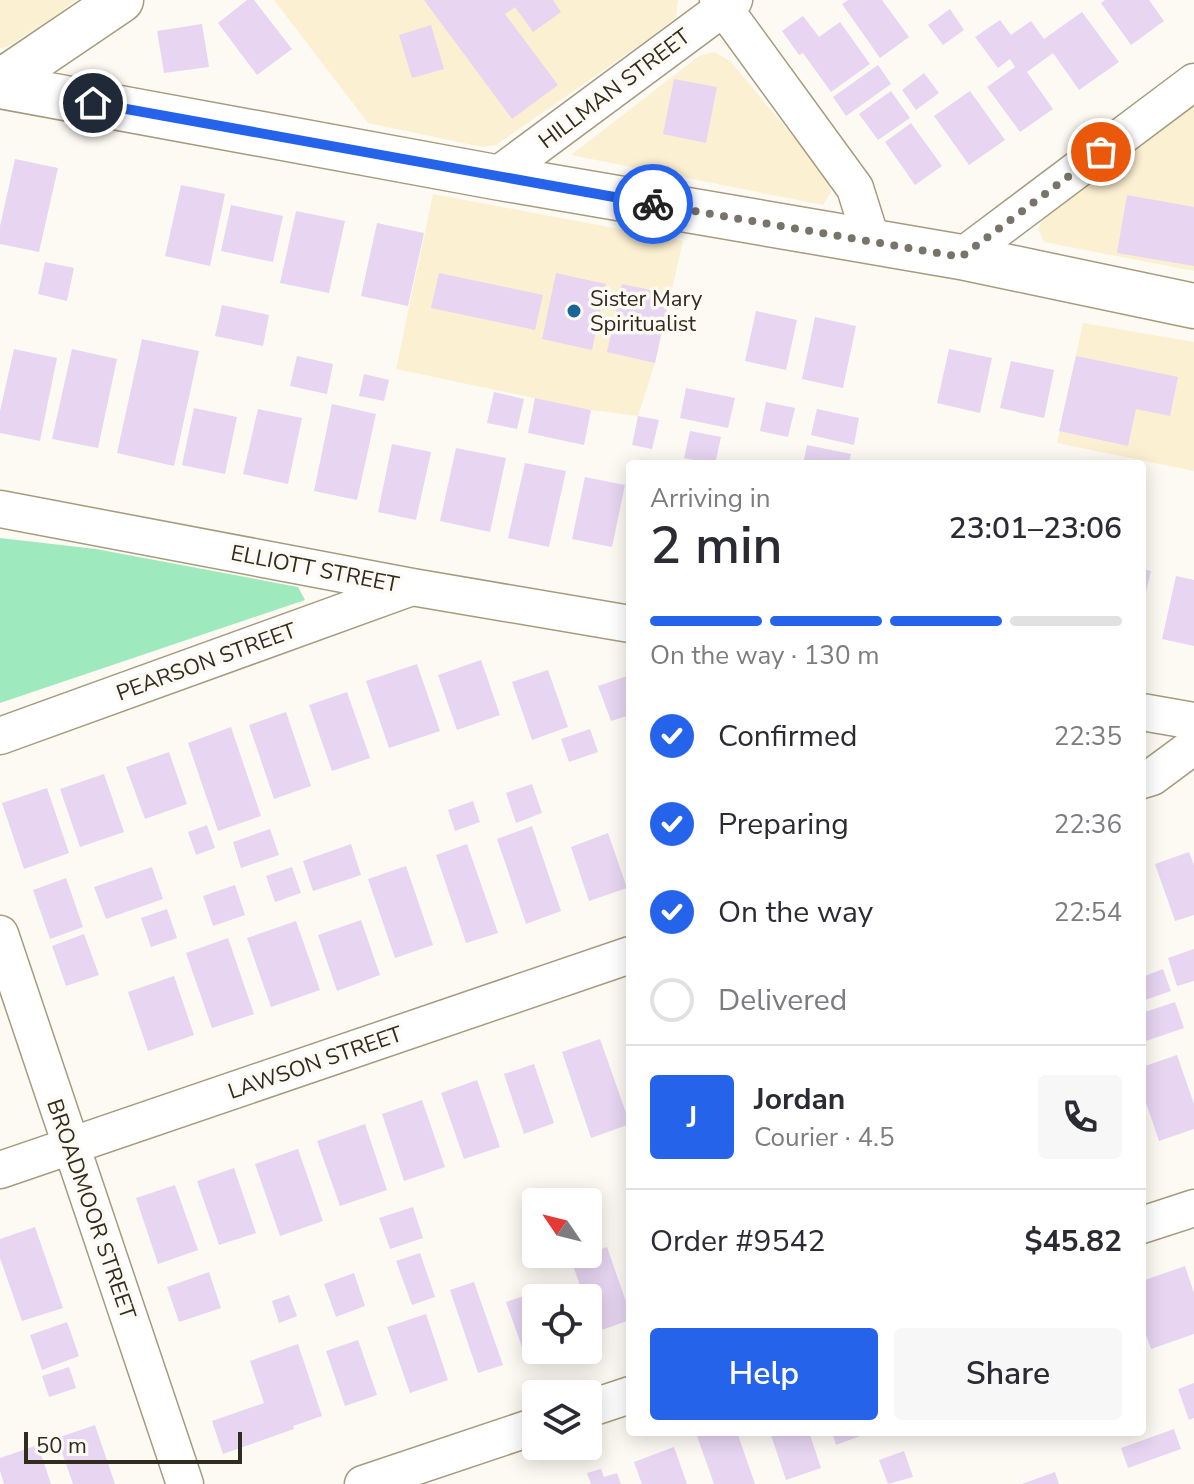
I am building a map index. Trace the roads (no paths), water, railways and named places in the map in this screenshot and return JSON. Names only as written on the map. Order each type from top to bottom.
[{"type":"main road","points":[[0,84],[121,0]]},
{"type":"main road","points":[[0,84],[495,177],[961,257],[1194,306]]},
{"type":"street","name":"HILLMAN STREET","points":[[495,177],[725,3]]},
{"type":"street","points":[[725,3],[855,188],[872,242]]},
{"type":"street","points":[[961,257],[1194,82]]},
{"type":"street","name":"ELLIOTT STREET","points":[[0,509],[412,587],[626,623]]},
{"type":"street","name":"PEARSON STREET","points":[[0,736],[412,587]]},
{"type":"street","points":[[1146,713],[1194,721]]},
{"type":"street","points":[[1146,779],[1194,746]]},
{"type":"street","name":"BROADMOOR STREET","points":[[0,934],[185,1484]]},
{"type":"street","name":"LAWSON STREET","points":[[0,1170],[626,956]]},
{"type":"street","points":[[1146,1224],[1194,1208]]},
{"type":"street","points":[[602,1404],[626,1396]]},
{"type":"street","points":[[363,1484],[522,1431]]},
{"type":"place","name":"Sister Mary Spiritualist","points":[[574,311]]}]
